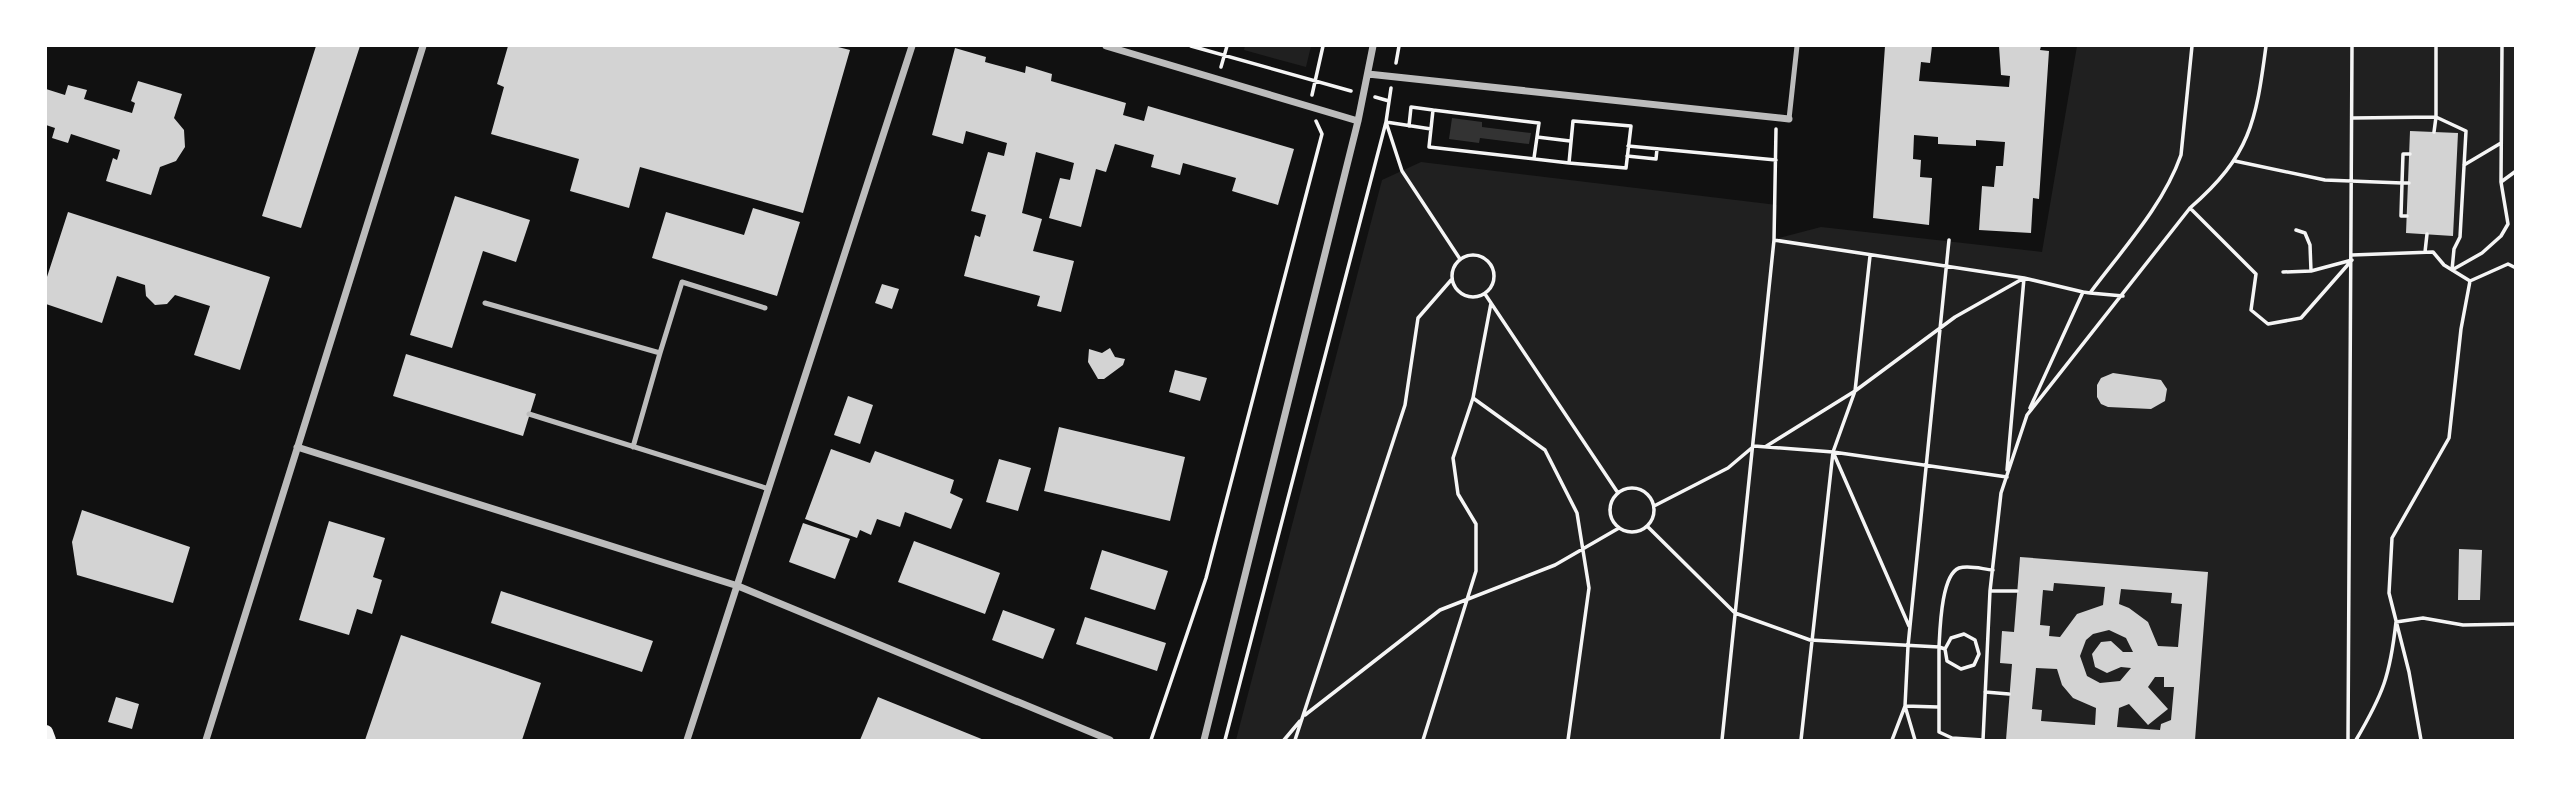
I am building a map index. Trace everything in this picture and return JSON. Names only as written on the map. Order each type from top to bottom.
[{"type":"main road","points":[[46,732],[49,740]]},
{"type":"street","points":[[206,740],[423,46]]},
{"type":"street","points":[[687,740],[912,46]]},
{"type":"street","points":[[1106,46],[1358,121]]},
{"type":"street","points":[[1204,740],[1358,121],[1373,46]]},
{"type":"street","points":[[1368,74],[1789,119]]},
{"type":"street","points":[[297,447],[738,586],[1110,740]]},
{"type":"lane","points":[[1789,119],[1797,46]]},
{"type":"lane","points":[[633,447],[682,282],[765,308]]},
{"type":"lane","points":[[485,303],[660,353]]},
{"type":"lane","points":[[530,414],[769,489]]},
{"type":"path","points":[[1191,46],[1389,101]]},
{"type":"path","points":[[1218,79],[1227,46]]},
{"type":"path","points":[[1151,740],[1206,578],[1322,134],[1309,107],[1323,46]]},
{"type":"path","points":[[1225,740],[1386,122],[1399,46]]},
{"type":"path","points":[[1774,240],[2024,278],[2090,293],[2144,221],[2175,171],[2181,155],[2192,46]]},
{"type":"path","points":[[2027,415],[2190,208],[2218,185],[2235,161],[2250,135],[2258,104],[2266,46]]},
{"type":"path","points":[[2347,740],[2352,46]]},
{"type":"path","points":[[2434,132],[2436,46]]},
{"type":"path","points":[[2452,270],[2482,253],[2501,236],[2508,224],[2501,183],[2502,46]]},
{"type":"path","points":[[1409,126],[1411,107],[1538,123],[1534,158]]},
{"type":"path","points":[[1433,110],[1429,147],[1569,163],[1626,168],[1631,126],[1573,121],[1569,163]]},
{"type":"path","points":[[2353,118],[2436,117],[2466,131],[2460,237],[2454,249],[2452,270]]},
{"type":"path","points":[[1722,740],[1774,240],[1777,118]]},
{"type":"path","points":[[1386,122],[1431,129]]},
{"type":"path","points":[[1386,122],[1402,170],[1461,259]]},
{"type":"path","points":[[1537,137],[1570,141]]},
{"type":"path","points":[[2464,165],[2501,143]]},
{"type":"path","points":[[1628,146],[1776,160]]},
{"type":"path","points":[[1627,156],[1656,159],[1657,149]]},
{"type":"path","points":[[2457,152],[2465,152]]},
{"type":"path","points":[[2407,216],[2401,216],[2403,154],[2410,154]]},
{"type":"path","points":[[2235,161],[2325,180],[2409,183]]},
{"type":"path","points":[[2501,183],[2515,171]]},
{"type":"path","points":[[2190,208],[2256,274],[2250,310],[2267,324],[2301,318],[2352,257]]},
{"type":"path","points":[[2455,210],[2462,209]]},
{"type":"path","points":[[2296,230],[2305,233],[2310,245],[2311,271]]},
{"type":"path","points":[[2425,253],[2427,234]]},
{"type":"path","points":[[1892,740],[1905,706],[1909,627],[1949,240]]},
{"type":"path","points":[[2283,272],[2311,271],[2352,257],[2433,252],[2452,270],[2470,281]]},
{"type":"path","points":[[1477,255],[1491,264],[1494,281],[1485,294],[1464,296],[1454,286],[1454,268],[1461,259],[1477,255]]},
{"type":"path","points":[[1801,740],[1833,452],[1855,390],[1870,256]]},
{"type":"path","points":[[2470,281],[2508,264],[2515,268]]},
{"type":"path","points":[[1765,447],[1855,390],[1939,329],[2024,278]]},
{"type":"path","points":[[2007,477],[2024,278]]},
{"type":"path","points":[[1295,740],[1405,405],[1418,318],[1452,279]]},
{"type":"path","points":[[2421,740],[2409,672],[2389,593],[2392,538],[2449,438],[2461,329],[2470,281]]},
{"type":"path","points":[[2083,292],[2123,296]]},
{"type":"path","points":[[1993,570],[1969,567],[1957,569],[1951,575],[1944,595],[1938,647],[1939,732],[1952,738],[1983,740],[1990,591],[1993,570],[2001,493],[2027,415],[2083,292]]},
{"type":"path","points":[[1485,294],[1618,493]]},
{"type":"path","points":[[1423,740],[1476,570],[1476,524],[1458,494],[1453,458],[1474,398],[1491,303]]},
{"type":"path","points":[[1474,398],[1545,450],[1577,513],[1589,587],[1568,740]]},
{"type":"path","points":[[1654,506],[1728,468],[1754,446],[1833,452],[2007,477]]},
{"type":"path","points":[[1833,452],[1909,627]]},
{"type":"path","points":[[1625,489],[1640,489],[1652,499],[1654,506],[1653,517],[1647,526],[1633,532],[1619,528],[1610,511],[1618,493],[1625,489]]},
{"type":"path","points":[[1647,526],[1735,613],[1810,640],[1945,649]]},
{"type":"path","points":[[1284,740],[1303,717],[1440,610],[1555,565],[1619,528]]},
{"type":"path","points":[[1990,591],[2017,590]]},
{"type":"path","points":[[2396,622],[2423,618],[2463,625],[2515,624]]},
{"type":"path","points":[[2356,740],[2382,695],[2392,662],[2396,622]]},
{"type":"path","points":[[1964,634],[1975,640],[1979,654],[1974,665],[1961,669],[1947,661],[1945,649],[1951,638],[1964,634]]},
{"type":"path","points":[[1979,654],[1986,654]]},
{"type":"path","points":[[1985,692],[2009,694]]},
{"type":"path","points":[[1905,706],[1938,707]]},
{"type":"path","points":[[1905,706],[1915,740]]},
{"type":"shaded area","points":[[1245,46],[1311,46],[1306,67],[1244,50]]},
{"type":"shaded area","points":[[2077,46],[2515,46],[2515,740],[1236,740],[1382,180],[1421,162],[1777,205],[1775,239],[1821,227],[2042,252]]},
{"type":"shaded area","points":[[1452,118],[1482,122],[1482,127],[1531,133],[1529,144],[1480,138],[1479,143],[1449,139]]},
{"type":"building","points":[[316,46],[360,46],[301,228],[262,216]]},
{"type":"building","points":[[508,46],[834,46],[850,50],[803,213],[640,167],[629,208],[570,191],[579,159],[491,134],[504,87],[497,84]]},
{"type":"building","points":[[1885,46],[1932,46],[1930,63],[1921,62],[1919,81],[2009,87],[2010,76],[2001,75],[1999,46],[2041,46],[2040,50],[2049,51],[2039,199],[2033,198],[2031,233],[1979,230],[1982,186],[1994,187],[1996,166],[2003,166],[2005,142],[1976,140],[1976,146],[1938,144],[1938,137],[1914,135],[1913,159],[1921,160],[1920,177],[1932,178],[1929,225],[1873,218]]},
{"type":"building","points":[[955,48],[986,57],[985,62],[1025,73],[1026,66],[1052,74],[1051,81],[1126,103],[1123,115],[1144,121],[1148,106],[1294,149],[1278,205],[1232,191],[1236,178],[1183,163],[1180,175],[1151,167],[1154,155],[1115,144],[1106,172],[1096,169],[1081,227],[1049,218],[1060,178],[1070,180],[1074,163],[1036,152],[1022,213],[1042,219],[1033,251],[1074,261],[1061,312],[1037,306],[1040,296],[964,276],[975,235],[980,237],[986,215],[971,211],[988,152],[1004,156],[1007,143],[966,131],[963,144],[932,135]]},
{"type":"building","points":[[138,81],[182,94],[174,118],[184,130],[185,147],[176,161],[160,167],[151,195],[106,181],[113,158],[117,160],[120,150],[71,134],[68,143],[52,138],[55,128],[46,125],[46,89],[65,95],[68,85],[87,90],[84,99],[132,113],[135,103],[131,101]]},
{"type":"building","points":[[2410,131],[2458,133],[2453,236],[2406,233]]},
{"type":"building","points":[[455,196],[530,220],[516,262],[483,251],[452,348],[410,335]]},
{"type":"building","points":[[753,208],[800,222],[777,296],[652,258],[666,212],[744,235]]},
{"type":"building","points":[[68,212],[270,277],[240,370],[194,355],[210,306],[175,295],[167,304],[155,305],[146,296],[145,285],[117,276],[102,323],[46,304],[46,280]]},
{"type":"building","points":[[882,284],[899,289],[892,309],[875,303]]},
{"type":"building","points":[[1110,348],[1115,357],[1125,359],[1123,365],[1104,379],[1098,379],[1088,362],[1089,349],[1102,353]]},
{"type":"building","points":[[406,354],[536,394],[523,436],[393,396]]},
{"type":"building","points":[[1175,370],[1207,378],[1200,401],[1169,392]]},
{"type":"building","points":[[2113,373],[2161,380],[2167,389],[2165,401],[2151,409],[2108,407],[2101,404],[2097,397],[2097,385],[2101,378]]},
{"type":"building","points":[[848,396],[873,405],[860,444],[834,435]]},
{"type":"building","points":[[1059,427],[1185,457],[1170,521],[1044,491]]},
{"type":"building","points":[[831,449],[870,463],[875,451],[954,480],[950,493],[963,499],[951,529],[905,512],[900,527],[877,519],[871,535],[860,530],[857,538],[805,519]]},
{"type":"building","points":[[999,459],[1031,468],[1018,511],[986,502]]},
{"type":"building","points":[[82,510],[190,547],[173,603],[77,575],[72,542]]},
{"type":"building","points":[[329,521],[385,538],[373,577],[382,580],[372,614],[357,609],[349,635],[299,620]]},
{"type":"building","points":[[803,523],[850,539],[835,579],[789,562]]},
{"type":"building","points":[[914,541],[1000,573],[985,614],[898,582]]},
{"type":"building","points":[[2459,549],[2482,550],[2480,600],[2458,600]]},
{"type":"building","points":[[1102,550],[1168,571],[1155,610],[1090,589]]},
{"type":"building","points":[[2020,557],[2208,572],[2195,740],[2006,740],[2012,664],[2000,663],[2002,631],[2014,632]],"holes":[[[2054,583],[2105,587],[2103,605],[2077,614],[2060,637],[2049,636],[2050,626],[2040,625],[2043,590],[2053,591]],[[2121,589],[2172,593],[2171,603],[2182,604],[2178,647],[2158,646],[2148,622],[2119,604]],[[2109,630],[2126,638],[2133,652],[2123,652],[2111,641],[2101,642],[2092,654],[2095,667],[2107,673],[2121,667],[2131,668],[2120,681],[2100,683],[2087,676],[2080,656],[2086,640],[2093,634]],[[2036,668],[2057,669],[2062,685],[2073,698],[2096,708],[2095,725],[2041,721],[2042,710],[2032,709]],[[2155,677],[2164,677],[2164,687],[2174,687],[2171,720],[2161,724],[2160,730],[2117,727],[2119,708],[2129,704],[2148,725],[2168,709],[2148,687]]]},
{"type":"building","points":[[501,591],[653,641],[642,672],[491,623]]},
{"type":"building","points":[[1003,610],[1055,629],[1043,659],[992,640]]},
{"type":"building","points":[[1085,617],[1166,643],[1157,671],[1076,644]]},
{"type":"building","points":[[401,635],[541,683],[522,740],[365,740]]},
{"type":"building","points":[[116,697],[139,704],[132,729],[108,722]]},
{"type":"building","points":[[878,697],[984,740],[860,740]]}]
